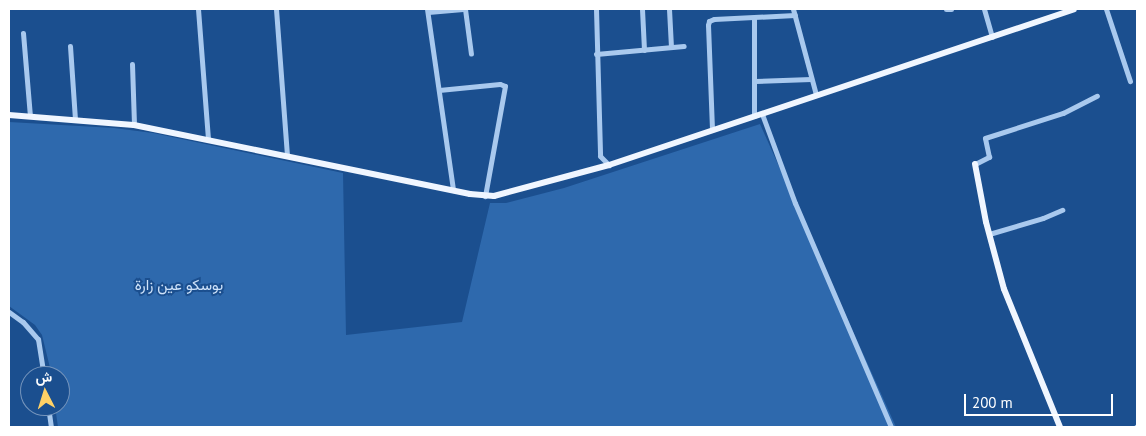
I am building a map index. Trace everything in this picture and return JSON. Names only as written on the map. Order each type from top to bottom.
[{"type":"main road","points":[[9,115],[134,125],[208,138],[485,196],[507,194],[609,165],[1074,9]]},
{"type":"main road","points":[[976,164],[989,234],[1004,289],[1060,427]]},
{"type":"street","points":[[198,9],[208,138]]},
{"type":"street","points":[[276,9],[286,155]]},
{"type":"street","points":[[453,190],[427,10],[464,9],[471,54]]},
{"type":"street","points":[[596,9],[600,156],[601,160],[609,165]]},
{"type":"street","points":[[642,9],[644,50]]},
{"type":"street","points":[[669,9],[671,47]]},
{"type":"street","points":[[793,9],[816,95]]},
{"type":"street","points":[[946,9],[951,9]]},
{"type":"street","points":[[984,9],[992,37]]},
{"type":"street","points":[[1106,9],[1130,81]]},
{"type":"street","points":[[712,129],[708,25],[714,19],[795,16]]},
{"type":"street","points":[[754,18],[754,116]]},
{"type":"street","points":[[23,33],[30,116]]},
{"type":"street","points":[[70,46],[75,119]]},
{"type":"street","points":[[596,54],[684,46]]},
{"type":"street","points":[[132,64],[134,125]]},
{"type":"street","points":[[755,81],[812,79]]},
{"type":"street","points":[[439,90],[500,84],[505,86],[485,196]]},
{"type":"street","points":[[976,164],[989,158],[985,138],[1063,114],[1097,96]]},
{"type":"street","points":[[762,114],[795,203],[891,427]]},
{"type":"street","points":[[989,234],[1043,218],[1062,210]]},
{"type":"street","points":[[9,312],[23,322],[38,339],[42,366]]},
{"type":"green space","name":"بوسكو عين زارة","points":[[9,122],[114,128],[153,133],[343,173],[346,335],[462,322],[490,203],[506,203],[564,188],[760,124],[896,427],[58,427],[56,416],[70,416],[70,366],[50,366],[42,335],[35,325],[9,306]]}]
